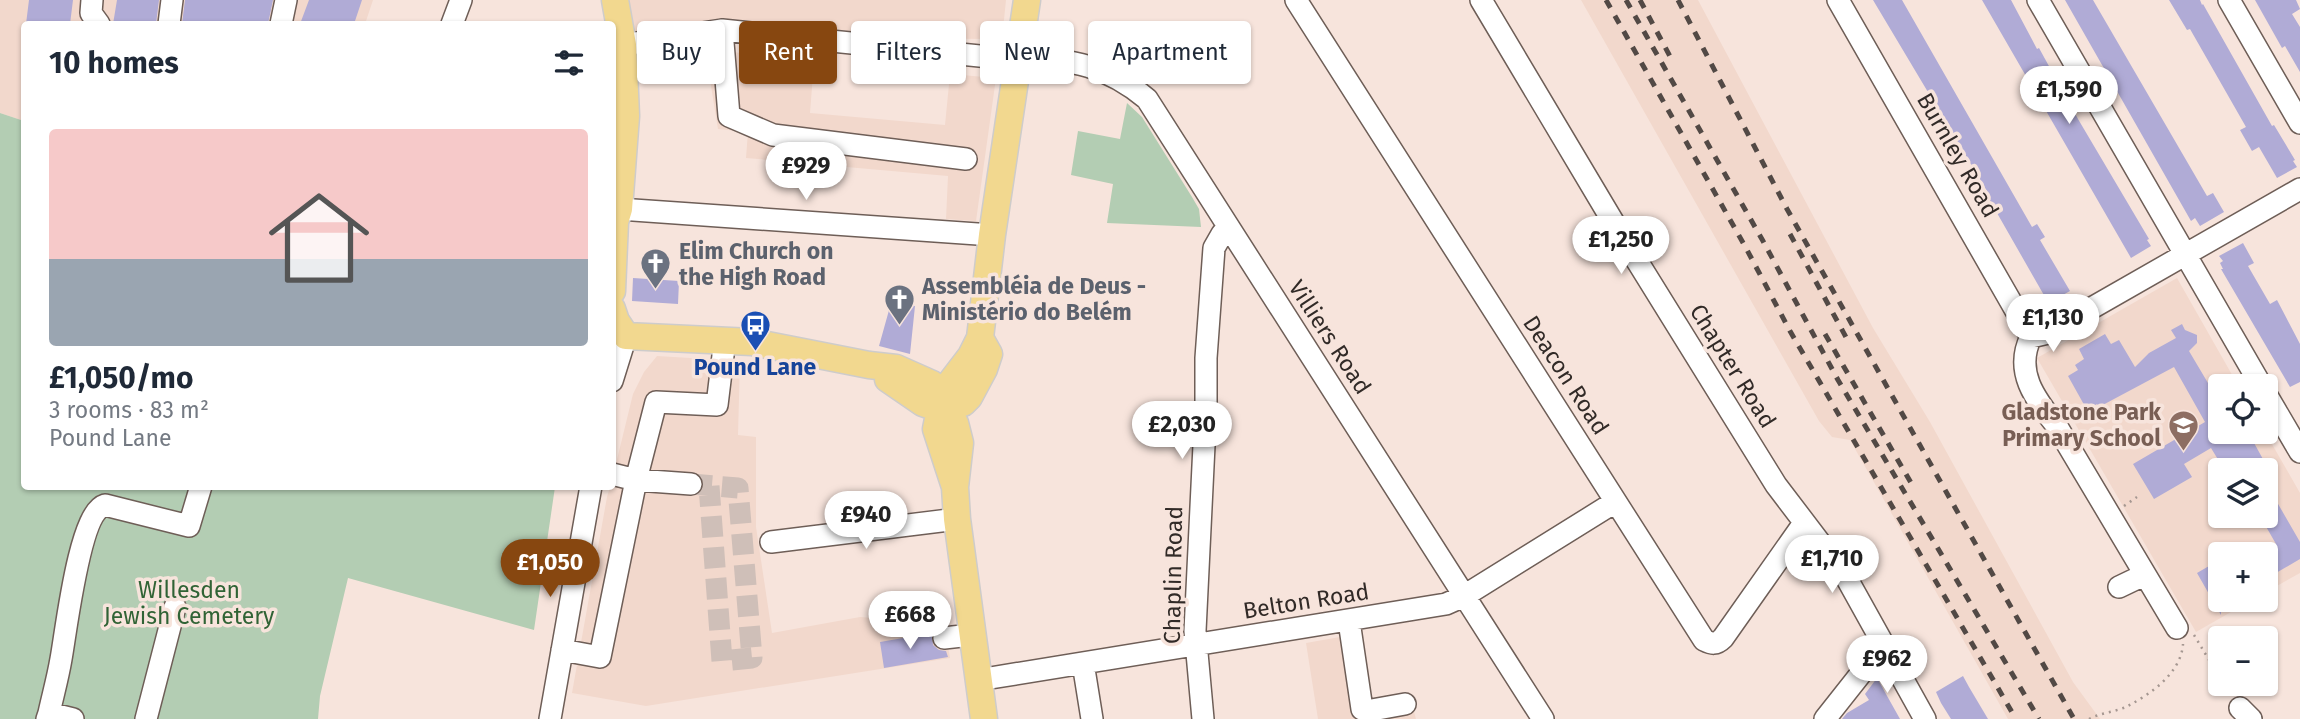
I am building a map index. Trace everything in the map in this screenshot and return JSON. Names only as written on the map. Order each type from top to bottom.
[{"type":"main road","points":[[615,0],[623,45],[626,116],[616,219]]},
{"type":"main road","points":[[1024,21],[1027,0]]},
{"type":"main road","points":[[940,409],[964,402],[975,388],[989,354],[980,338],[992,235],[1015,84]]},
{"type":"main road","points":[[616,321],[626,336],[725,339],[827,355],[869,365],[923,403],[940,409],[956,423],[960,443],[955,487],[957,519],[984,719]]},
{"type":"street","points":[[92,0],[92,13],[97,21]]},
{"type":"street","points":[[169,21],[172,0]]},
{"type":"street","points":[[282,21],[286,0]]},
{"type":"street","points":[[453,21],[461,0]]},
{"type":"street","name":"Deacon Road","points":[[1296,0],[1704,640],[1712,644],[1723,638],[1804,523]]},
{"type":"street","name":"Chapter Road","points":[[1481,0],[1628,247],[1776,485],[1846,577],[1925,719]]},
{"type":"street","name":"Burnley Road","points":[[1838,0],[2031,337]]},
{"type":"street","points":[[2038,0],[2254,374]]},
{"type":"street","points":[[2229,0],[2300,123]]},
{"type":"street","name":"Villiers Road","points":[[725,30],[980,53]]},
{"type":"street","name":"Villiers Road","points":[[623,45],[637,43]]},
{"type":"street","name":"Villiers Road","points":[[1074,63],[1106,71],[1147,99],[1543,719]]},
{"type":"street","points":[[725,67],[729,116],[774,135],[966,159]]},
{"type":"street","points":[[2184,632],[2158,600],[2056,425],[2037,402],[2024,360],[2024,350],[2031,337],[2048,333],[2300,189]]},
{"type":"street","points":[[619,209],[992,235]]},
{"type":"street","name":"Chaplin Road","points":[[1203,719],[1195,631],[1206,358],[1214,248],[1222,234],[1230,229]]},
{"type":"street","points":[[616,368],[626,336]]},
{"type":"street","points":[[562,650],[600,657],[636,480],[656,402],[717,405],[725,339]]},
{"type":"street","points":[[2278,414],[2300,452]]},
{"type":"street","points":[[616,475],[636,480],[691,484]]},
{"type":"street","points":[[73,719],[48,716],[61,659],[69,597],[79,557],[96,511],[105,505],[189,526],[200,490]]},
{"type":"street","points":[[550,719],[590,490]]},
{"type":"street","name":"Belton Road","points":[[978,680],[1446,604],[1464,596],[1615,502]]},
{"type":"street","points":[[771,542],[957,519]]},
{"type":"street","points":[[2119,587],[2144,575]]},
{"type":"street","points":[[146,719],[175,607]]},
{"type":"street","points":[[1349,621],[1362,709],[1366,711],[1405,704]]},
{"type":"street","points":[[944,638],[971,635]]},
{"type":"street","points":[[1825,719],[1874,657],[1886,650]]},
{"type":"street","points":[[1083,663],[1092,719]]},
{"type":"path","points":[[2121,507],[2137,497]]},
{"type":"path","points":[[2184,632],[2208,663]]},
{"type":"path","points":[[2089,719],[2124,707],[2150,691],[2174,671],[2182,656],[2184,632]]},
{"type":"shaded area","points":[[0,0],[373,0],[366,21],[21,21],[21,120],[0,113]]},
{"type":"shaded area","points":[[625,0],[1006,0],[1004,21],[980,21],[980,39],[966,39],[966,21],[851,21],[851,38],[837,38],[837,21],[739,21],[739,38],[725,38],[725,21],[637,21],[637,37],[632,37]]},
{"type":"shaded area","points":[[1581,0],[1698,0],[1873,328],[1930,422],[2073,682],[2100,719],[2008,719],[1850,440],[1832,437],[1819,421]]},
{"type":"shaded area","points":[[725,51],[739,53],[739,84],[812,84],[810,113],[945,125],[949,84],[966,84],[966,75],[980,77],[980,84],[995,84],[976,221],[946,219],[948,176],[746,158],[748,132],[718,129],[711,84],[725,84]]},
{"type":"shaded area","name":"Gladstone Park Primary School","points":[[2177,278],[2232,374],[2208,374],[2208,444],[2272,444],[2300,493],[2300,573],[2278,585],[2278,542],[2208,542],[2208,612],[2231,612],[2196,632],[2037,358]]},
{"type":"shaded area","points":[[657,356],[740,361],[738,435],[756,437],[756,527],[772,633],[860,617],[887,619],[923,630],[945,628],[950,658],[646,706],[572,693],[607,497],[609,490],[616,490],[616,464],[633,394],[644,372]]},
{"type":"shaded area","points":[[1357,634],[1369,700],[1409,693],[1416,719],[1318,719],[1306,643]]},
{"type":"green space","points":[[1127,103],[1142,117],[1192,197],[1199,209],[1201,227],[1107,223],[1113,184],[1071,175],[1078,131],[1120,139]]},
{"type":"green space","name":"Willesden Jewish Cemetery","points":[[0,113],[21,120],[21,490],[555,490],[534,630],[348,578],[320,696],[318,719],[0,719]]},
{"type":"building","points":[[29,0],[73,0],[70,21],[26,21]]},
{"type":"building","points":[[117,0],[159,0],[156,21],[114,21]]},
{"type":"building","points":[[185,0],[273,0],[269,21],[182,21]]},
{"type":"building","points":[[309,0],[362,0],[355,21],[301,21]]},
{"type":"building","points":[[1873,0],[1902,0],[2032,227],[2037,224],[2045,237],[2040,240],[2070,291],[2050,302],[2045,297],[1985,192],[1987,191]]},
{"type":"building","points":[[1982,0],[2011,0],[2151,246],[2131,258]]},
{"type":"building","points":[[2065,0],[2093,0],[2207,196],[2213,193],[2224,212],[2200,226],[2195,218],[2191,221]]},
{"type":"building","points":[[2169,0],[2200,0],[2297,167],[2277,178],[2259,147],[2252,151],[2240,130],[2246,127],[2190,29],[2187,30]]},
{"type":"building","points":[[2255,0],[2296,0],[2300,9],[2292,14],[2300,27],[2300,72],[2285,46],[2282,48]]},
{"type":"building","points":[[2243,243],[2254,263],[2248,266],[2270,304],[2277,300],[2300,344],[2300,382],[2290,387],[2221,269],[2220,263],[2223,261],[2219,256]]},
{"type":"building","name":"Elim Church on the High Road","points":[[633,278],[679,281],[678,304],[632,301]]},
{"type":"building","name":"Assembléia de Deus - Ministério do Belém","points":[[891,303],[915,306],[910,354],[879,346]]},
{"type":"building","points":[[2182,324],[2185,330],[2197,335],[2197,343],[2189,351],[2208,383],[2208,444],[2255,444],[2262,458],[2217,458],[2211,448],[2184,464],[2192,477],[2154,499],[2133,464],[2205,422],[2174,367],[2099,407],[2097,404],[2087,410],[2068,376],[2078,370],[2075,365],[2084,359],[2079,349],[2105,334],[2111,344],[2119,340],[2135,367],[2149,353],[2176,338],[2171,330]]},
{"type":"building","points":[[2278,504],[2300,542],[2300,559],[2278,572],[2278,542],[2275,542],[2267,528],[2278,528]]},
{"type":"building","points":[[2208,567],[2208,592],[2197,573]]},
{"type":"building","points":[[932,633],[933,645],[946,651],[948,657],[884,668],[880,642]]},
{"type":"building","points":[[1963,676],[1988,719],[1951,719],[1941,703],[1936,692]]},
{"type":"building","points":[[1877,678],[1900,719],[1842,719],[1869,700],[1865,694]]},
{"type":"tunnel","points":[[691,484],[738,488],[752,658],[722,661],[709,486]]},
{"type":"railway","points":[[1606,0],[1790,331],[2016,719]]},
{"type":"railway","points":[[1626,0],[1763,241],[1838,380],[2039,719]]},
{"type":"railway","points":[[1640,0],[1673,62]]},
{"type":"railway","points":[[1678,0],[1787,209],[2074,719]]},
{"type":"railway","points":[[1790,234],[1847,339]]},
{"type":"railway","points":[[1825,334],[1914,488]]},
{"type":"place","name":"Elim Church on the High Road","points":[[656,291]]},
{"type":"place","name":"Assembléia de Deus - Ministério do Belém","points":[[899,326]]},
{"type":"place","name":"Pound Lane","points":[[755,353]]},
{"type":"place","name":"Gladstone Park Primary School","points":[[2184,452]]}]
